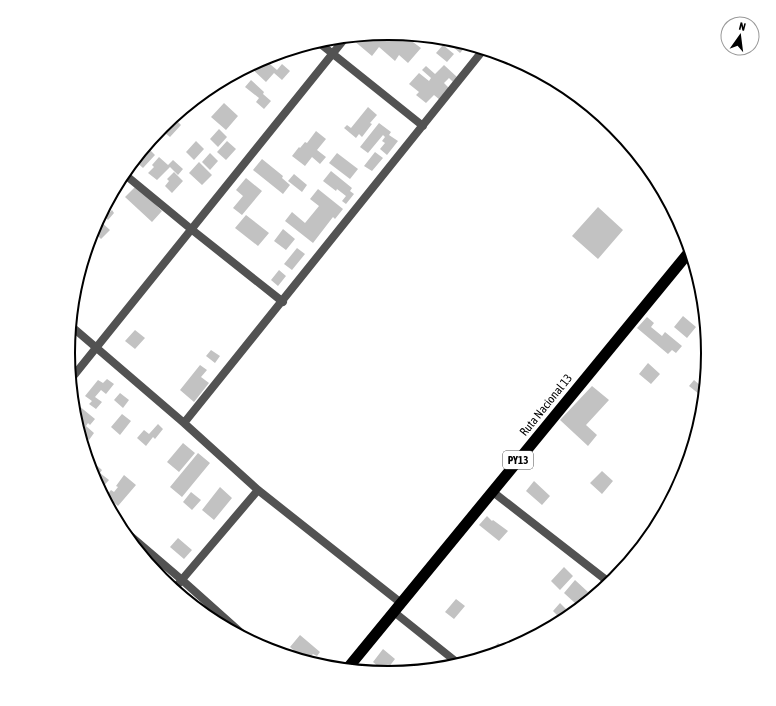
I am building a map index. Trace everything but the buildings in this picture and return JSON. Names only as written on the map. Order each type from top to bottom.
[{"type":"highway","name":"Ruta Nacional 13","points":[[352,663],[685,257]]},
{"type":"street","points":[[76,371],[340,44]]},
{"type":"street","points":[[324,47],[423,126]]},
{"type":"street","points":[[184,423],[283,302],[480,54]]},
{"type":"street","points":[[129,177],[191,229],[283,302]]},
{"type":"street","points":[[76,331],[184,423],[258,490],[398,607],[454,659]]},
{"type":"street","points":[[178,584],[258,490]]},
{"type":"street","points":[[492,492],[604,579]]},
{"type":"street","points":[[140,544],[232,624]]}]
